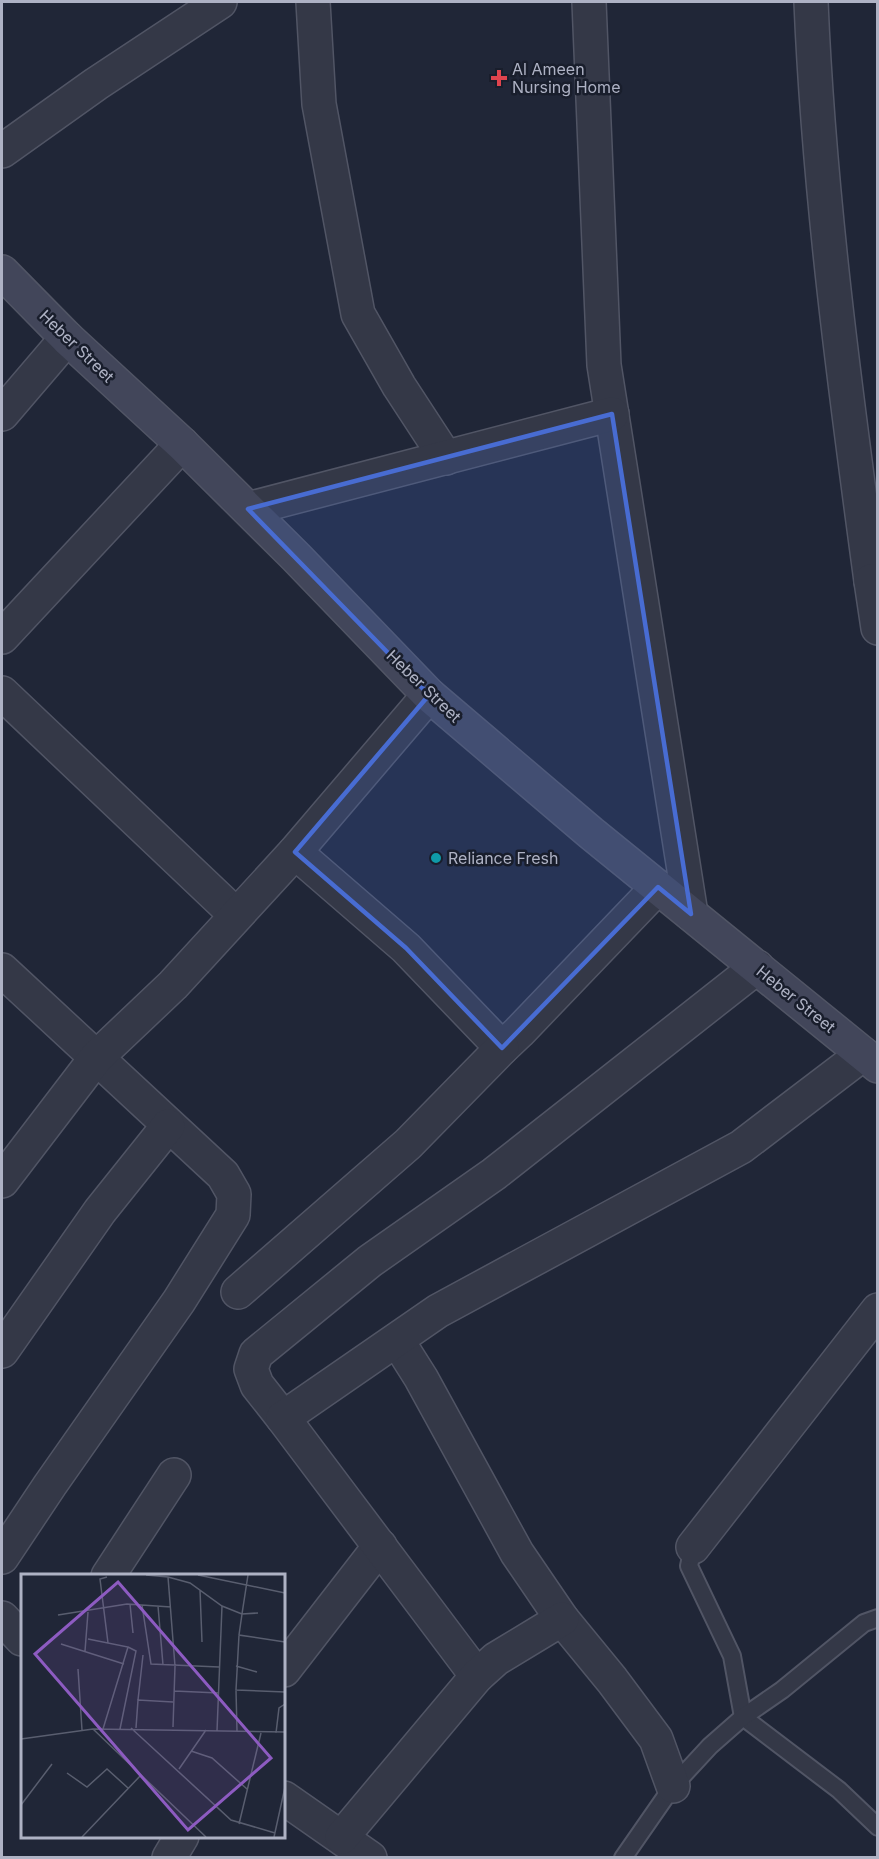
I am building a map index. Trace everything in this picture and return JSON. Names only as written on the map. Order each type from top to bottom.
[{"type":"street","points":[[2,151],[96,84],[220,2]]},
{"type":"street","points":[[313,2],[319,104],[358,314],[399,387],[446,458]]},
{"type":"street","points":[[589,2],[604,365],[691,914]]},
{"type":"street","points":[[811,2],[814,81],[845,387],[874,581],[878,628]]},
{"type":"street","name":"Heber Street","points":[[2,272],[248,509],[429,695],[658,887],[870,1060]]},
{"type":"street","points":[[2,414],[68,338]]},
{"type":"street","points":[[248,509],[612,414]]},
{"type":"street","points":[[2,637],[182,444]]},
{"type":"street","points":[[2,693],[237,915]]},
{"type":"street","points":[[2,1180],[96,1058],[173,985],[296,852],[429,695]]},
{"type":"street","points":[[296,852],[406,948],[502,1048]]},
{"type":"street","points":[[238,1292],[408,1144],[658,887]]},
{"type":"street","points":[[477,1676],[257,1385],[251,1369],[256,1354],[370,1261],[494,1174],[757,967]]},
{"type":"street","points":[[2,970],[223,1175],[234,1194],[233,1215],[179,1301],[2,1557]]},
{"type":"street","points":[[283,1418],[438,1311],[741,1147],[870,1060]]},
{"type":"street","points":[[2,1351],[100,1211],[168,1126]]},
{"type":"street","points":[[693,1547],[878,1310]]},
{"type":"street","points":[[397,1340],[518,1553],[562,1619],[656,1739],[673,1786]]},
{"type":"street","points":[[109,1574],[174,1475]]},
{"type":"street","points":[[285,1669],[380,1546]]},
{"type":"street","points":[[2,1618],[21,1638]]},
{"type":"street","points":[[342,1837],[477,1676],[496,1659],[562,1619]]},
{"type":"street","points":[[285,1799],[370,1857]]},
{"type":"street","points":[[169,1857],[181,1838]]},
{"type":"lane","points":[[693,1547],[689,1566],[732,1656],[743,1717],[839,1790],[878,1827]]},
{"type":"lane","points":[[623,1857],[673,1786],[710,1746],[743,1717],[782,1690],[864,1623],[878,1618]]},
{"type":"highlighted area","points":[[612,414],[691,914],[658,887],[502,1048],[406,948],[295,852],[429,695],[248,509]]},
{"type":"place","name":"Al Ameen Nursing Home","points":[[499,78]]},
{"type":"place","name":"Reliance Fresh","points":[[436,858]]}]
